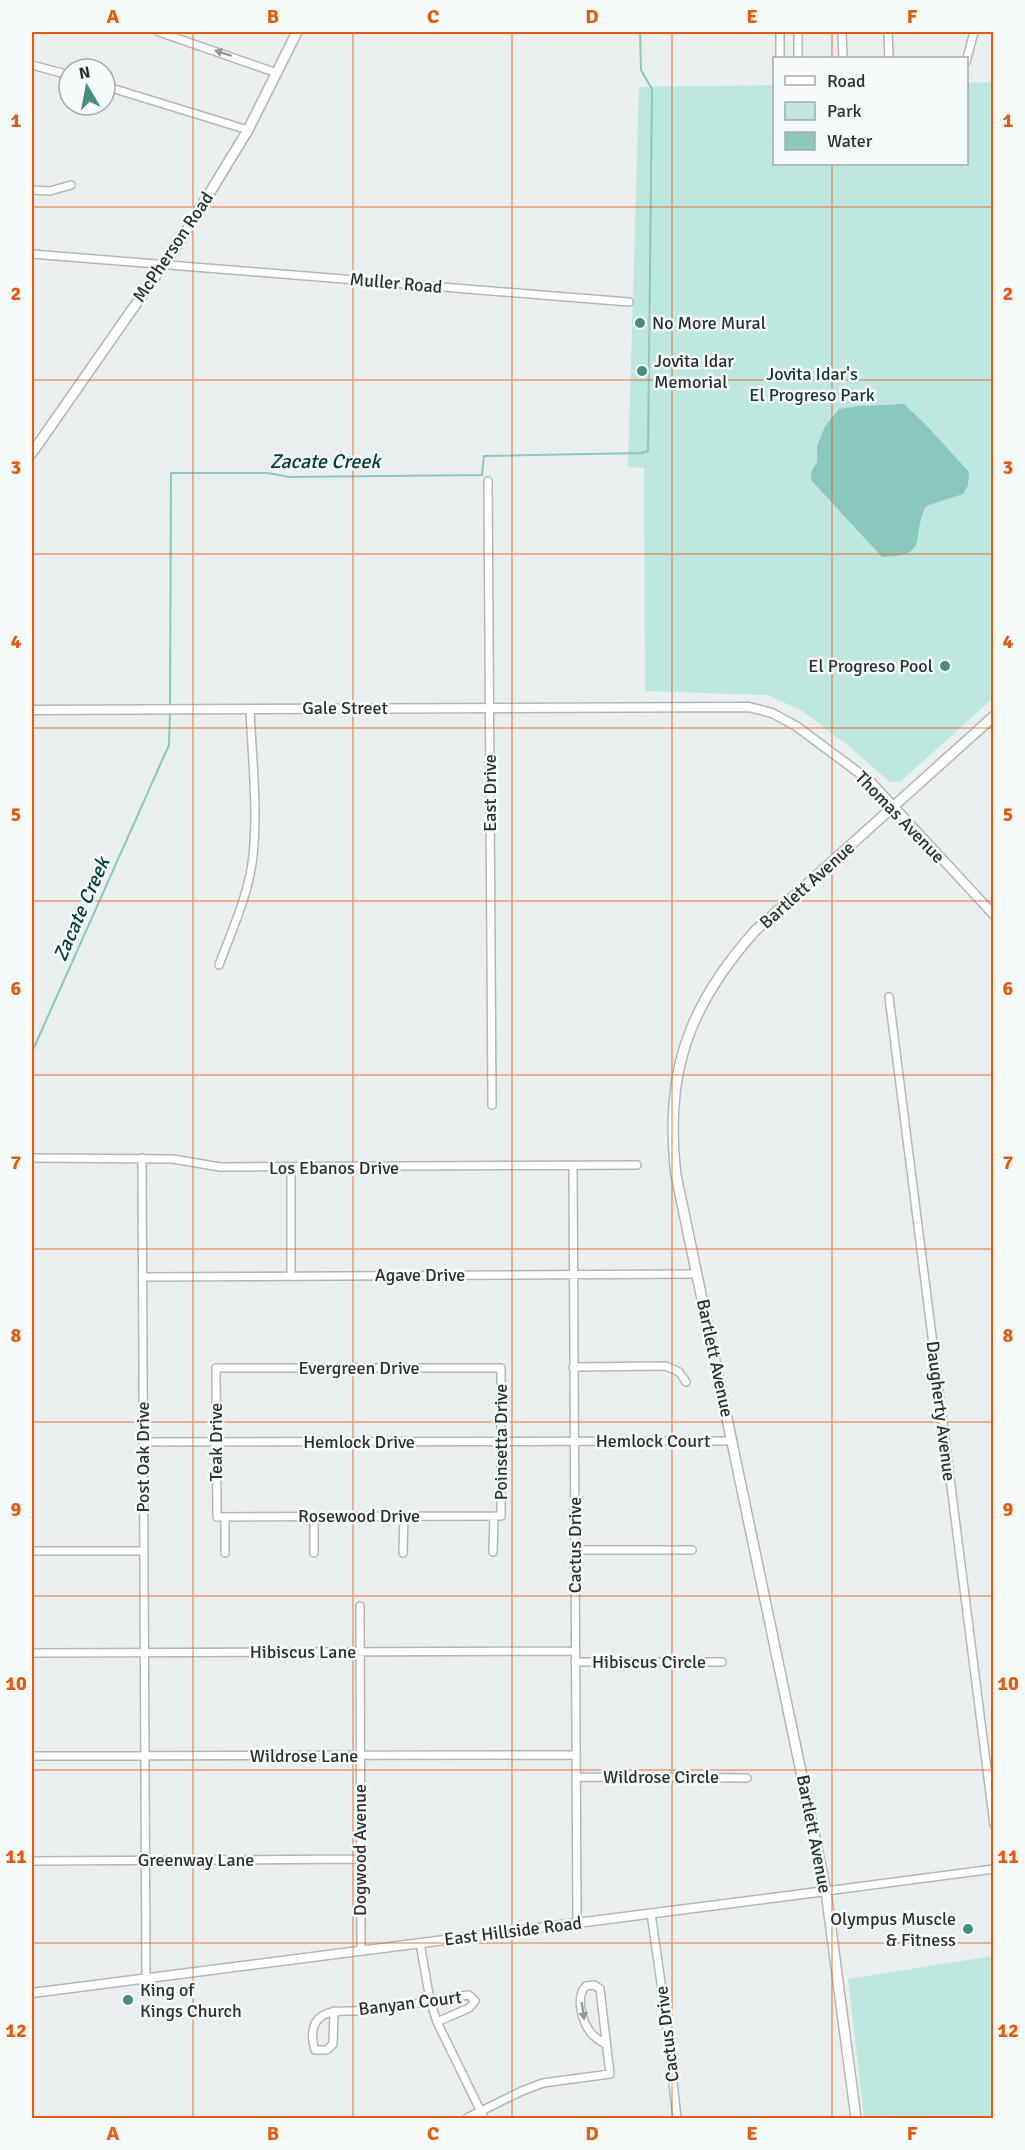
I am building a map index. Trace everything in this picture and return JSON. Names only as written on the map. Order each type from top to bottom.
[{"type":"main road","name":"McPherson Road","points":[[32,453],[182,238],[248,130],[297,32]]},
{"type":"main road","name":"Bartlett Avenue","points":[[856,2118],[826,1891],[676,1175],[673,1139],[676,1081],[687,1039],[705,997],[734,955],[748,939],[993,716]]},
{"type":"street","points":[[159,32],[277,73]]},
{"type":"street","points":[[780,32],[780,57]]},
{"type":"street","points":[[798,32],[798,57]]},
{"type":"street","points":[[842,32],[843,57]]},
{"type":"street","points":[[888,32],[889,57]]},
{"type":"street","points":[[967,57],[974,32]]},
{"type":"street","points":[[32,65],[57,72]]},
{"type":"street","points":[[117,90],[248,130]]},
{"type":"street","points":[[32,190],[50,191],[71,185]]},
{"type":"street","name":"Muller Road","points":[[32,254],[628,302]]},
{"type":"street","name":"East Drive","points":[[488,481],[492,1105]]},
{"type":"street","name":"Gale Street","points":[[32,710],[659,707]]},
{"type":"street","name":"Thomas Avenue","points":[[659,707],[749,707],[772,712],[796,726],[870,781],[993,915]]},
{"type":"street","points":[[219,965],[243,900],[253,857],[255,822],[250,709]]},
{"type":"street","name":"Daugherty Avenue","points":[[889,997],[993,1825]]},
{"type":"street","name":"Los Ebanos Drive","points":[[32,1158],[173,1159],[220,1167],[291,1168],[637,1165]]},
{"type":"street","name":"Post Oak Drive","points":[[142,1158],[146,1978]]},
{"type":"street","name":"Cactus Drive","points":[[573,1167],[577,1923]]},
{"type":"street","points":[[291,1168],[291,1276]]},
{"type":"street","name":"Agave Drive","points":[[142,1277],[697,1274]]},
{"type":"street","points":[[573,1367],[666,1366],[679,1372],[686,1382]]},
{"type":"street","name":"Evergreen Drive","points":[[216,1368],[501,1368]]},
{"type":"street","name":"Teak Drive","points":[[216,1368],[216,1442],[225,1553]]},
{"type":"street","name":"Poinsetta Drive","points":[[493,1552],[501,1442],[501,1368]]},
{"type":"street","name":"Hemlock Court","points":[[574,1441],[732,1441]]},
{"type":"street","name":"Hemlock Drive","points":[[143,1442],[574,1441]]},
{"type":"street","points":[[314,1516],[314,1553]]},
{"type":"street","points":[[403,1553],[404,1516]]},
{"type":"street","name":"Rosewood Drive","points":[[221,1517],[497,1516]]},
{"type":"street","points":[[575,1550],[692,1550]]},
{"type":"street","points":[[32,1551],[144,1551]]},
{"type":"street","name":"Dogwood Avenue","points":[[360,1605],[361,1951]]},
{"type":"street","name":"Hibiscus Lane","points":[[32,1653],[575,1651]]},
{"type":"street","name":"Hibiscus Circle","points":[[575,1662],[722,1662]]},
{"type":"street","name":"Wildrose Lane","points":[[32,1756],[576,1755]]},
{"type":"street","name":"Wildrose Circle","points":[[576,1777],[747,1778]]},
{"type":"street","name":"Greenway Lane","points":[[32,1861],[360,1859]]},
{"type":"street","name":"East Hillside Road","points":[[32,1993],[993,1869]]},
{"type":"street","name":"Cactus Drive","points":[[651,1913],[677,2118]]},
{"type":"street","points":[[420,1943],[430,2000],[437,2022],[482,2115]]},
{"type":"street","points":[[467,2118],[482,2115],[522,2091],[543,2083],[610,2074],[600,1989],[594,1985],[586,1986],[580,1994],[585,2022],[592,2034],[606,2045]]},
{"type":"street","name":"Banyan Court","points":[[334,2011],[333,2044],[327,2050],[315,2049],[313,2031],[316,2022],[323,2015],[334,2011],[386,2009],[469,1995],[475,2001],[469,2008],[437,2022]]},
{"type":"green space","name":"Jovita Idar's El Progreso Park","points":[[993,82],[993,698],[900,782],[890,782],[850,747],[801,710],[767,695],[645,691],[644,468],[628,467],[639,87],[773,85],[773,165],[968,165],[968,83]]},
{"type":"green space","points":[[993,1956],[993,2118],[864,2118],[848,1979]]},
{"type":"water","points":[[904,404],[969,472],[968,485],[963,494],[926,506],[913,549],[897,556],[882,557],[811,480],[811,472],[817,462],[817,447],[825,426],[839,409]]},
{"type":"waterway","name":"Zacate Creek","points":[[170,706],[171,473],[268,473],[289,477],[482,475],[484,456],[642,453],[648,451],[652,89],[641,70],[640,32]]},
{"type":"waterway","name":"Zacate Creek","points":[[32,1052],[169,745],[170,712]]},
{"type":"place","name":"No More Mural","points":[[640,323]]},
{"type":"place","name":"Jovita Idar Memorial","points":[[642,371]]},
{"type":"place","name":"El Progreso Pool","points":[[945,666]]},
{"type":"place","name":"Olympus Muscle & Fitness","points":[[968,1929]]},
{"type":"place","name":"King of Kings Church","points":[[128,2000]]}]
